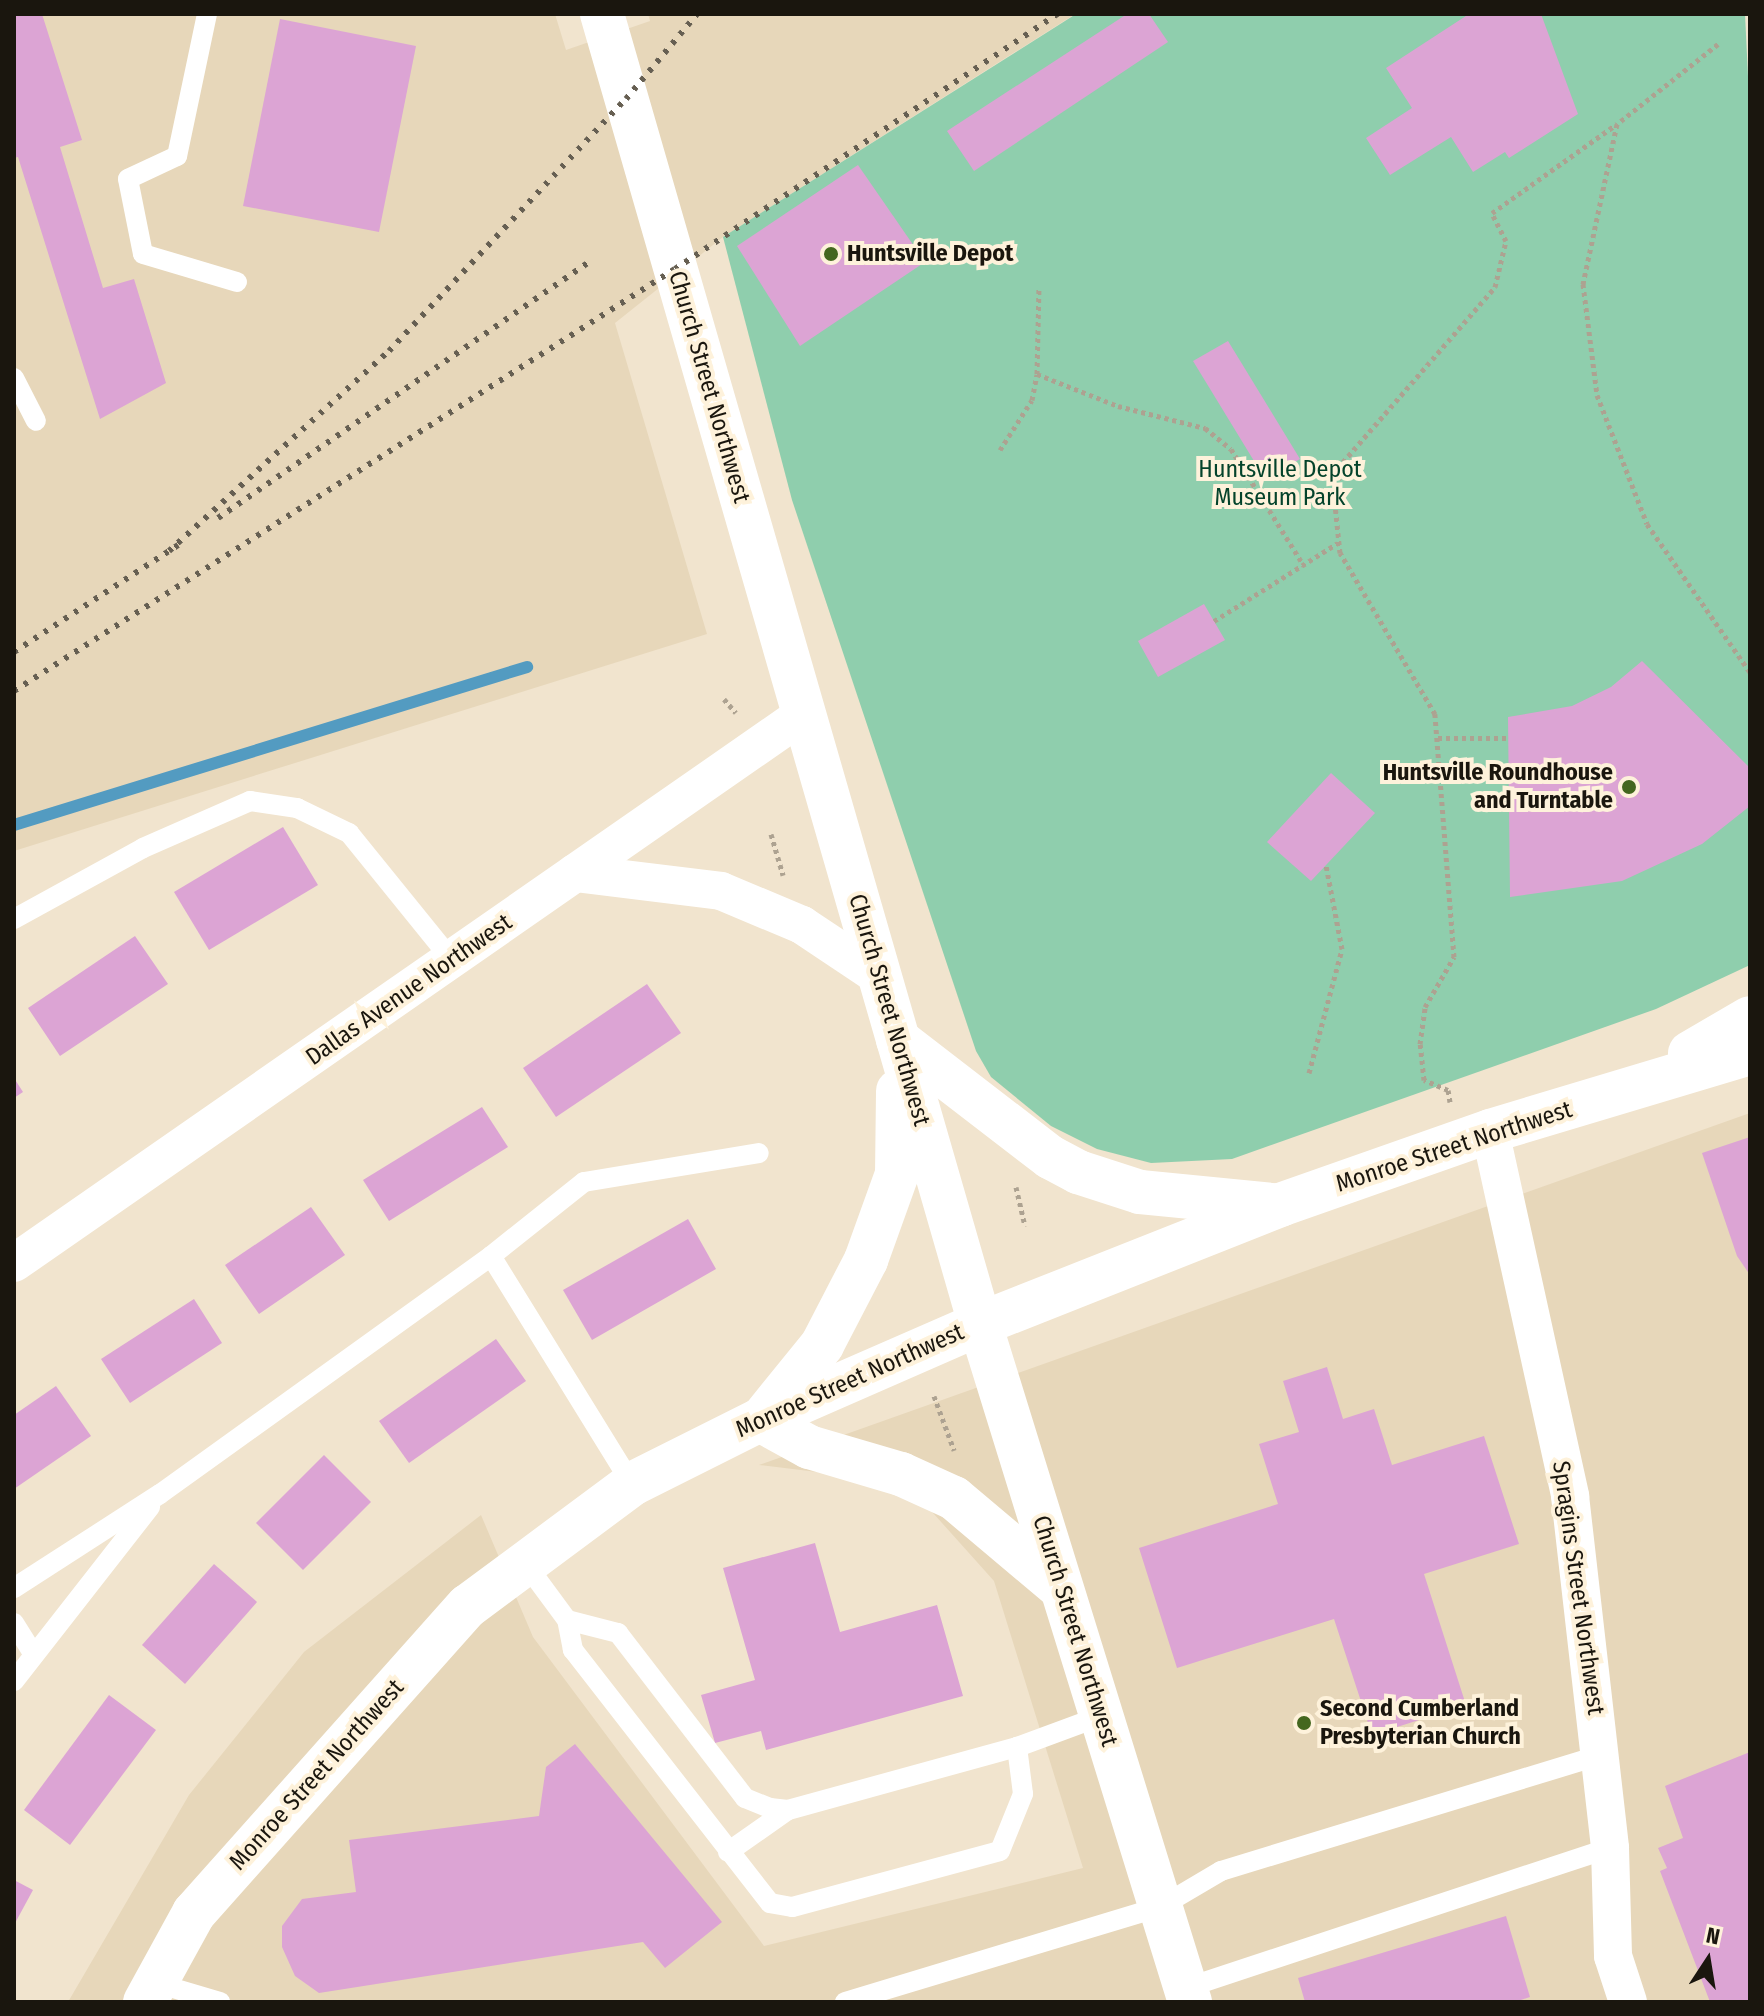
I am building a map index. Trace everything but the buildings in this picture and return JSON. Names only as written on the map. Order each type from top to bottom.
[{"type":"street","name":"Church Street Northwest","points":[[602,14],[980,1324],[1188,1995]]},
{"type":"street","name":"Dallas Avenue Northwest","points":[[14,1263],[804,714]]},
{"type":"street","points":[[575,873],[721,891],[802,925],[880,977]]},
{"type":"street","points":[[1631,1088],[1750,1018]]},
{"type":"street","points":[[898,1040],[1050,1157],[1078,1172],[1140,1192],[1280,1205]]},
{"type":"street","points":[[898,1040],[897,1174],[870,1249],[822,1345],[760,1420],[809,1447],[901,1474],[954,1498],[1061,1588]]},
{"type":"street","name":"Monroe Street Northwest","points":[[150,1992],[194,1913],[468,1606],[632,1484],[760,1420],[980,1324],[1280,1205],[1490,1131],[1750,1053]]},
{"type":"street","name":"Spragins Street Northwest","points":[[1490,1131],[1570,1496],[1610,1848],[1613,1956],[1628,2002]]},
{"type":"lane","points":[[207,14],[177,156],[128,179],[143,254],[237,282]]},
{"type":"lane","points":[[14,378],[36,421]]},
{"type":"lane","points":[[14,919],[143,848],[250,801],[297,808],[349,833],[452,960]]},
{"type":"lane","points":[[14,1588],[160,1494],[491,1256],[584,1182],[759,1153]]},
{"type":"lane","points":[[491,1256],[632,1484]]},
{"type":"lane","points":[[14,1681],[160,1494]]},
{"type":"lane","points":[[525,1563],[567,1620],[573,1650],[770,1903],[792,1907],[1000,1851],[1023,1794],[1017,1747]]},
{"type":"lane","points":[[567,1620],[618,1633],[745,1798],[788,1810]]},
{"type":"lane","points":[[14,1623],[33,1654]]},
{"type":"lane","points":[[728,1852],[788,1810],[1017,1747],[1101,1716]]},
{"type":"lane","points":[[845,2002],[1160,1907],[1221,1871],[1600,1755]]},
{"type":"lane","points":[[1188,1995],[1610,1848]]},
{"type":"lane","points":[[150,1992],[220,2002]]},
{"type":"path","points":[[1448,1090],[1424,1080],[1420,1044],[1425,1007],[1454,957],[1455,945],[1438,738],[1427,696],[1338,543],[1334,495],[1343,462],[1495,287],[1506,241],[1492,213],[1617,124],[1718,44]]},
{"type":"path","points":[[1617,124],[1583,284],[1597,395],[1647,524],[1750,672]]},
{"type":"path","points":[[1000,450],[1032,400],[1037,374],[1039,288]]},
{"type":"path","points":[[1037,374],[1118,406],[1205,428],[1231,449],[1304,566]]},
{"type":"path","points":[[1214,621],[1338,543]]},
{"type":"path","points":[[724,699],[736,713]]},
{"type":"path","points":[[1438,738],[1509,738]]},
{"type":"path","points":[[1309,1073],[1342,949],[1326,865]]},
{"type":"path","points":[[934,1396],[956,1455]]},
{"type":"shaded area","points":[[14,14],[555,14],[566,50],[650,21],[648,14],[1075,14],[723,237],[615,323],[707,634],[14,851]]},
{"type":"shaded area","points":[[1750,1113],[1750,2002],[68,2002],[189,1795],[304,1652],[481,1515],[533,1637],[764,1946],[1083,1868],[994,1581],[925,1504],[850,1476],[759,1465]]},
{"type":"green space","name":"Huntsville Depot Museum Park","points":[[1076,14],[1745,14],[1750,118],[1750,965],[1656,1009],[1232,1159],[1151,1163],[1097,1149],[1051,1126],[991,1077],[976,1051],[792,500],[723,237]]},
{"type":"waterway","points":[[14,825],[527,667]]},
{"type":"railway","points":[[169,551],[389,351],[626,99],[697,14]]},
{"type":"railway","points":[[14,691],[675,269],[1058,14]]},
{"type":"railway","points":[[218,518],[587,263]]},
{"type":"railway","points":[[14,652],[178,545]]},
{"type":"place","name":"Huntsville Depot","points":[[831,254]]},
{"type":"place","name":"Huntsville Roundhouse and Turntable","points":[[1629,787]]},
{"type":"place","name":"Second Cumberland Presbyterian Church","points":[[1304,1723]]}]
